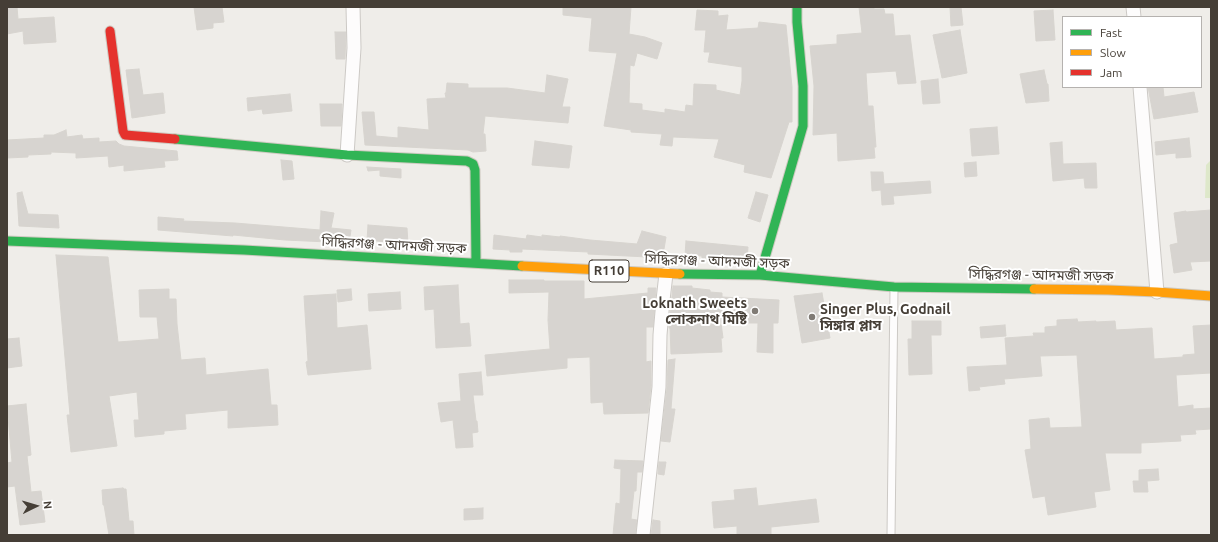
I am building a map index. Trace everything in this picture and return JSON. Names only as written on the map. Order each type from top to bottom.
[{"type":"main road","points":[[760,275],[803,126],[804,86],[797,22],[797,7]]},
{"type":"main road","points":[[110,31],[123,131],[125,135],[347,155],[467,161],[473,164],[475,170],[476,263]]},
{"type":"main road","name":"সিদ্ধিরগঞ্জ - আদমজী সড়ক","points":[[7,241],[244,250],[666,274],[760,275],[894,286],[1157,292],[1211,296]]},
{"type":"street","points":[[347,155],[354,48],[353,7]]},
{"type":"street","points":[[1140,88],[1157,292]]},
{"type":"street","points":[[644,535],[659,387],[660,335],[666,274]]},
{"type":"lane","points":[[891,535],[894,286]]},
{"type":"green space","points":[[1211,160],[1211,198],[1205,198],[1206,165]]},
{"type":"building","points":[[7,7],[17,7],[18,19],[54,17],[56,42],[24,44],[23,31],[7,34]]},
{"type":"building","points":[[194,7],[222,7],[224,22],[213,23],[213,28],[197,30]]},
{"type":"building","points":[[563,7],[631,7],[629,34],[645,37],[662,43],[657,59],[637,53],[634,66],[630,65],[629,103],[642,104],[642,110],[665,113],[665,109],[685,112],[686,105],[693,106],[694,84],[716,85],[716,90],[740,95],[742,67],[708,62],[710,52],[704,52],[706,30],[695,30],[697,10],[718,11],[718,16],[728,15],[726,30],[758,28],[759,22],[786,25],[792,87],[792,122],[789,122],[771,178],[744,172],[745,165],[714,157],[719,139],[673,137],[672,146],[660,145],[662,134],[631,132],[631,130],[604,126],[617,53],[589,51],[592,18],[563,15]]},
{"type":"building","points":[[859,7],[884,9],[885,14],[893,14],[895,36],[910,35],[916,83],[898,84],[896,71],[866,73],[868,106],[873,106],[876,147],[874,147],[875,158],[838,161],[837,133],[813,135],[814,86],[810,46],[837,44],[837,35],[862,33]]},
{"type":"building","points":[[950,7],[961,7],[963,25],[951,26]]},
{"type":"building","points":[[1053,10],[1055,40],[1036,41],[1034,11]]},
{"type":"building","points":[[960,30],[967,73],[942,78],[933,35]]},
{"type":"building","points":[[335,32],[346,32],[345,59],[336,59]]},
{"type":"building","points":[[139,69],[143,95],[163,93],[165,113],[132,118],[126,70]]},
{"type":"building","points":[[1044,70],[1048,84],[1049,101],[1026,103],[1020,74]]},
{"type":"building","points":[[547,75],[568,79],[562,107],[570,107],[568,123],[485,116],[483,134],[485,134],[486,151],[473,152],[468,150],[365,145],[362,112],[374,112],[376,136],[398,138],[398,127],[429,130],[427,99],[446,98],[445,93],[447,83],[468,84],[468,88],[507,88],[545,93]]},
{"type":"building","points":[[938,79],[940,103],[923,104],[921,81]]},
{"type":"building","points":[[1148,88],[1163,88],[1164,97],[1194,92],[1198,112],[1154,119]]},
{"type":"building","points":[[290,94],[292,111],[263,114],[262,109],[248,111],[247,98]]},
{"type":"building","points":[[320,104],[342,104],[341,126],[321,126]]},
{"type":"building","points":[[997,127],[999,154],[972,156],[970,129]]},
{"type":"building","points":[[66,130],[67,137],[82,135],[83,139],[99,138],[99,142],[116,141],[124,146],[177,151],[178,160],[164,161],[165,167],[124,171],[124,165],[109,167],[108,156],[76,158],[76,153],[51,152],[51,154],[7,158],[7,140],[44,138],[44,135],[54,135]]},
{"type":"building","points":[[1189,138],[1191,157],[1176,158],[1176,153],[1156,155],[1155,142]]},
{"type":"building","points":[[535,141],[572,146],[569,168],[532,165]]},
{"type":"building","points":[[1062,142],[1063,164],[1096,163],[1097,188],[1085,188],[1084,178],[1053,181],[1050,143]]},
{"type":"building","points":[[281,160],[292,161],[294,179],[283,180]]},
{"type":"building","points":[[976,162],[977,176],[965,177],[964,163]]},
{"type":"building","points":[[367,167],[401,169],[401,178],[380,176],[380,170],[368,171]]},
{"type":"building","points":[[871,172],[883,172],[884,184],[930,181],[931,193],[893,196],[894,204],[882,205],[881,190],[872,191]]},
{"type":"building","points":[[22,192],[28,214],[58,215],[59,228],[19,226],[17,193]]},
{"type":"building","points":[[756,192],[768,195],[760,222],[748,218]]},
{"type":"building","points":[[1211,210],[1211,261],[1190,262],[1192,270],[1174,273],[1170,245],[1178,243],[1174,213]]},
{"type":"building","points":[[321,211],[334,213],[331,228],[351,230],[349,243],[285,240],[158,230],[158,217],[184,219],[183,221],[235,223],[320,230]]},
{"type":"building","points":[[368,225],[407,228],[408,244],[367,240]]},
{"type":"building","points":[[642,231],[666,237],[663,255],[647,255],[647,257],[588,254],[588,252],[522,249],[522,252],[510,252],[510,250],[493,249],[494,235],[526,239],[527,235],[542,237],[542,235],[560,236],[637,244]]},
{"type":"building","points":[[686,241],[748,247],[747,260],[702,258],[702,256],[685,255]]},
{"type":"building","points":[[56,255],[108,257],[118,342],[159,339],[157,317],[140,317],[139,290],[169,289],[169,299],[176,299],[181,360],[205,358],[206,375],[268,369],[271,405],[277,405],[278,425],[228,428],[228,410],[185,414],[186,429],[164,431],[164,434],[135,437],[134,420],[139,420],[137,392],[109,396],[117,446],[71,452],[67,415],[70,415]]},
{"type":"building","points":[[509,280],[584,281],[584,299],[648,293],[648,288],[656,288],[653,327],[646,327],[646,362],[651,361],[651,386],[648,413],[604,414],[603,402],[591,403],[590,357],[567,358],[567,368],[487,376],[485,355],[550,349],[548,320],[549,292],[509,293]]},
{"type":"building","points":[[458,285],[460,324],[469,323],[471,346],[436,348],[434,309],[425,310],[424,287]]},
{"type":"building","points":[[673,286],[692,286],[692,288],[710,290],[710,292],[722,293],[722,297],[779,300],[778,323],[773,323],[773,353],[757,352],[758,323],[721,323],[723,338],[721,338],[722,352],[671,354],[669,328]]},
{"type":"building","points":[[351,289],[352,300],[338,302],[337,290]]},
{"type":"building","points":[[400,292],[401,309],[369,311],[368,294]]},
{"type":"building","name":"Singer Plus, Godnail সিঙ্গার প্লাস","points":[[822,293],[830,338],[802,343],[794,296]]},
{"type":"building","points":[[336,294],[337,328],[367,325],[371,369],[308,375],[306,362],[308,361],[304,296]]},
{"type":"building","points":[[1077,319],[1078,322],[1115,321],[1116,330],[1152,328],[1154,359],[1183,357],[1183,355],[1195,354],[1193,326],[1211,325],[1211,373],[1176,375],[1178,407],[1193,405],[1193,409],[1211,408],[1211,429],[1195,430],[1196,434],[1180,435],[1181,441],[1141,443],[1141,453],[1105,453],[1110,490],[1094,492],[1096,507],[1048,515],[1045,496],[1033,498],[1025,450],[1031,449],[1029,420],[1049,418],[1050,428],[1082,427],[1077,355],[1040,356],[1042,376],[1004,379],[1005,384],[979,387],[980,390],[969,391],[967,367],[1007,365],[1005,338],[1034,336],[1033,333],[1045,333],[1045,327],[1057,326],[1057,320]]},
{"type":"building","points":[[912,321],[941,321],[941,335],[931,335],[932,374],[909,375],[908,339],[912,339]]},
{"type":"building","points":[[1005,325],[1006,336],[981,338],[980,327]]},
{"type":"building","points":[[19,338],[22,366],[7,368],[7,339]]},
{"type":"building","points":[[675,359],[671,409],[675,409],[670,442],[661,441],[667,388],[668,360]]},
{"type":"building","points":[[481,372],[483,395],[473,395],[478,432],[472,433],[473,447],[456,448],[453,420],[441,422],[438,403],[461,401],[459,374]]},
{"type":"building","points":[[26,404],[31,455],[27,456],[31,492],[41,491],[45,522],[20,525],[15,486],[7,487],[7,463],[12,462],[7,406]]},
{"type":"building","points":[[615,460],[643,461],[642,472],[637,472],[636,491],[634,491],[631,519],[637,520],[635,535],[613,535],[616,503],[620,504],[621,469],[614,468]]},
{"type":"building","points":[[659,462],[666,462],[664,475],[658,474]]},
{"type":"building","points":[[1158,469],[1159,480],[1147,481],[1148,492],[1134,492],[1133,481],[1139,481],[1139,470]]},
{"type":"building","points":[[756,488],[758,506],[816,499],[819,522],[771,527],[771,535],[737,535],[737,526],[714,528],[712,502],[735,500],[734,490]]},
{"type":"building","points":[[126,489],[129,521],[133,521],[134,535],[109,535],[103,505],[102,490]]},
{"type":"building","points":[[483,508],[483,519],[464,520],[464,509]]},
{"type":"building","points":[[653,520],[660,521],[660,535],[651,535]]},
{"type":"traffic: fast","points":[[760,275],[803,126],[803,86],[797,7]]},
{"type":"traffic: fast","points":[[175,139],[347,155],[467,161],[473,164],[475,170],[476,263]]},
{"type":"traffic: fast","points":[[7,241],[244,250],[522,266]]},
{"type":"traffic: fast","points":[[680,274],[760,275],[894,287],[1034,289]]},
{"type":"traffic: slow","points":[[522,266],[680,274]]},
{"type":"traffic: slow","points":[[1034,289],[1108,290],[1211,296]]},
{"type":"traffic: jam","points":[[110,31],[123,131],[125,135],[175,139]]},
{"type":"place","name":"Loknath Sweets লোকনাথ মিষ্টি","points":[[755,311]]},
{"type":"place","name":"Singer Plus, Godnail সিঙ্গার প্লাস","points":[[812,317]]}]
